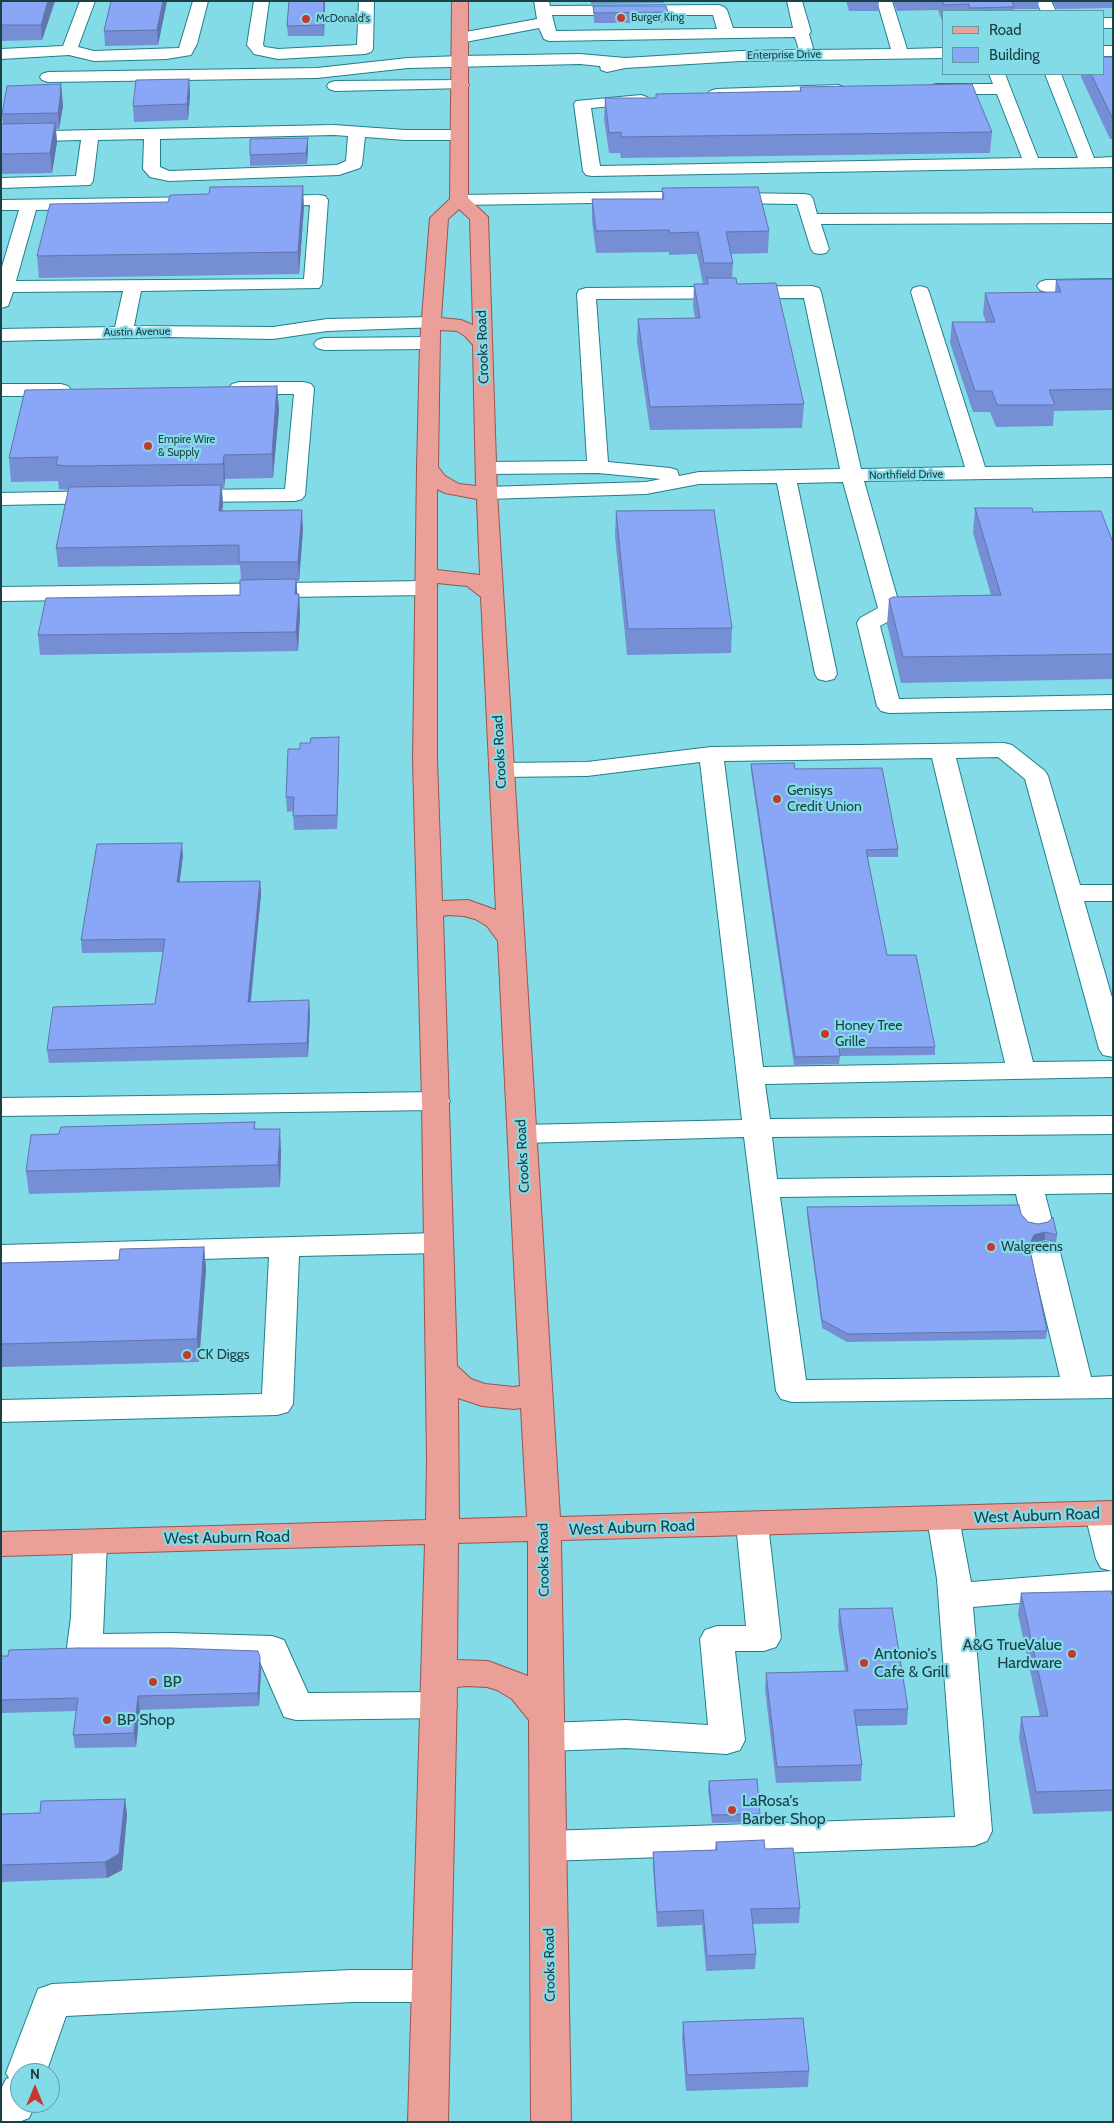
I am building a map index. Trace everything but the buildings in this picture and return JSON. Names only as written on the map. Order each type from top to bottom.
[{"type":"main road","points":[[428,2122],[443,1532],[436,1100],[425,760],[427,468],[430,343],[439,218],[459,200],[460,7]]},
{"type":"main road","name":"Crooks Road","points":[[459,200],[479,217],[487,468],[501,770],[544,1530],[551,2122]]},
{"type":"main road","points":[[432,323],[461,326],[472,332],[483,345]]},
{"type":"main road","points":[[427,468],[438,480],[452,489],[488,493]]},
{"type":"main road","points":[[426,583],[442,576],[473,580],[493,597]]},
{"type":"main road","points":[[430,911],[448,907],[468,908],[484,914],[496,922],[511,941]]},
{"type":"main road","points":[[441,1369],[460,1387],[482,1395],[514,1398],[537,1394]]},
{"type":"main road","name":"West Auburn Road","points":[[1,1544],[1107,1514]]},
{"type":"main road","points":[[440,1690],[466,1673],[488,1674],[509,1681],[524,1690],[547,1727]]},
{"type":"street","points":[[69,50],[88,1]]},
{"type":"street","points":[[1,54],[69,50],[94,56],[185,52],[190,44],[201,1]]},
{"type":"street","points":[[262,1],[255,45],[260,51],[278,54],[365,49],[367,1]]},
{"type":"street","points":[[794,1],[803,32],[806,55]]},
{"type":"street","points":[[884,1],[900,53]]},
{"type":"street","points":[[460,7],[483,17],[544,11],[684,5],[732,11],[740,22]]},
{"type":"street","points":[[684,5],[693,33]]},
{"type":"street","points":[[719,10],[726,32]]},
{"type":"street","points":[[544,11],[549,36],[726,32],[740,22],[803,32]]},
{"type":"street","points":[[460,38],[516,26],[544,11]]},
{"type":"street","name":"Enterprise Drive","points":[[460,73],[581,72],[625,63],[693,58],[942,53]]},
{"type":"street","points":[[48,77],[318,72],[408,63],[460,73]]},
{"type":"street","points":[[278,87],[460,73]]},
{"type":"street","points":[[1053,75],[1088,163]]},
{"type":"street","points":[[923,89],[999,81],[1032,163]]},
{"type":"street","points":[[703,95],[795,90],[854,90]]},
{"type":"street","points":[[657,98],[582,96],[592,171],[1113,162]]},
{"type":"street","points":[[1,152],[90,143],[460,134]]},
{"type":"street","points":[[1,137],[90,143]]},
{"type":"street","points":[[152,141],[150,169],[156,173],[169,176],[339,170],[354,164],[357,138]]},
{"type":"street","points":[[1,183],[84,181],[90,143]]},
{"type":"street","points":[[459,200],[659,197],[804,199],[820,248]]},
{"type":"street","points":[[29,205],[3,292],[133,286],[313,284],[319,200],[253,201]]},
{"type":"street","points":[[1,205],[224,201]]},
{"type":"street","points":[[810,219],[1113,218]]},
{"type":"street","points":[[1046,286],[1113,285]]},
{"type":"street","points":[[123,332],[133,286]]},
{"type":"street","points":[[598,467],[586,294],[812,292],[852,476],[890,611],[868,623],[889,706],[1113,702]]},
{"type":"street","points":[[920,292],[977,473]]},
{"type":"street","name":"Austin Avenue","points":[[1,335],[123,332],[273,334],[326,325],[432,323]]},
{"type":"street","name":"Austin Avenue","points":[[273,334],[323,344],[430,343]]},
{"type":"street","points":[[168,497],[295,495],[304,388],[224,388]]},
{"type":"street","points":[[1,390],[75,390]]},
{"type":"street","name":"Northfield Drive","points":[[487,468],[598,467],[642,470],[699,478],[1113,471]]},
{"type":"street","points":[[786,477],[826,674]]},
{"type":"street","name":"Northfield Drive","points":[[488,493],[646,488],[699,478]]},
{"type":"street","points":[[1,499],[128,497]]},
{"type":"street","points":[[1,594],[426,583]]},
{"type":"street","points":[[501,770],[587,769],[711,754],[1004,750],[1036,776],[1113,1049]]},
{"type":"street","points":[[942,751],[1021,1071]]},
{"type":"street","points":[[711,754],[764,1188],[792,1391],[1113,1387]]},
{"type":"street","points":[[1070,893],[1113,893]]},
{"type":"street","points":[[751,1076],[1113,1069]]},
{"type":"street","points":[[1,1107],[436,1100]]},
{"type":"street","points":[[522,1134],[757,1128],[1113,1126]]},
{"type":"street","points":[[764,1188],[1113,1184]]},
{"type":"street","points":[[1028,1186],[1037,1221]]},
{"type":"street","points":[[1,1255],[438,1243]]},
{"type":"street","points":[[1,1411],[277,1404],[284,1248]]},
{"type":"street","points":[[1045,1252],[1078,1387]]},
{"type":"street","points":[[1107,1514],[1113,1559]]},
{"type":"street","points":[[548,1846],[974,1831],[956,1596],[943,1518]]},
{"type":"street","points":[[547,1727],[727,1740],[717,1639],[764,1638],[752,1524]]},
{"type":"street","points":[[90,1542],[88,1617],[84,1647],[171,1646],[272,1650],[296,1707],[440,1690]]},
{"type":"street","points":[[956,1596],[1113,1583]]},
{"type":"street","points":[[30,2063],[52,2000],[352,1986],[431,1986]]},
{"type":"place","name":"Burger King","points":[[621,18]]},
{"type":"place","name":"McDonald's","points":[[306,19]]},
{"type":"place","name":"Empire Wire & Supply","points":[[148,446]]},
{"type":"place","name":"Genisys Credit Union","points":[[777,799]]},
{"type":"place","name":"Honey Tree Grille","points":[[825,1034]]},
{"type":"place","name":"Walgreens","points":[[991,1247]]},
{"type":"place","name":"CK Diggs","points":[[187,1355]]},
{"type":"place","name":"A&G TrueValue Hardware","points":[[1072,1654]]},
{"type":"place","name":"Antonio's Cafe & Grill","points":[[864,1663]]},
{"type":"place","name":"BP","points":[[153,1682]]},
{"type":"place","name":"BP Shop","points":[[107,1720]]},
{"type":"place","name":"LaRosa's Barber Shop","points":[[732,1810]]}]
